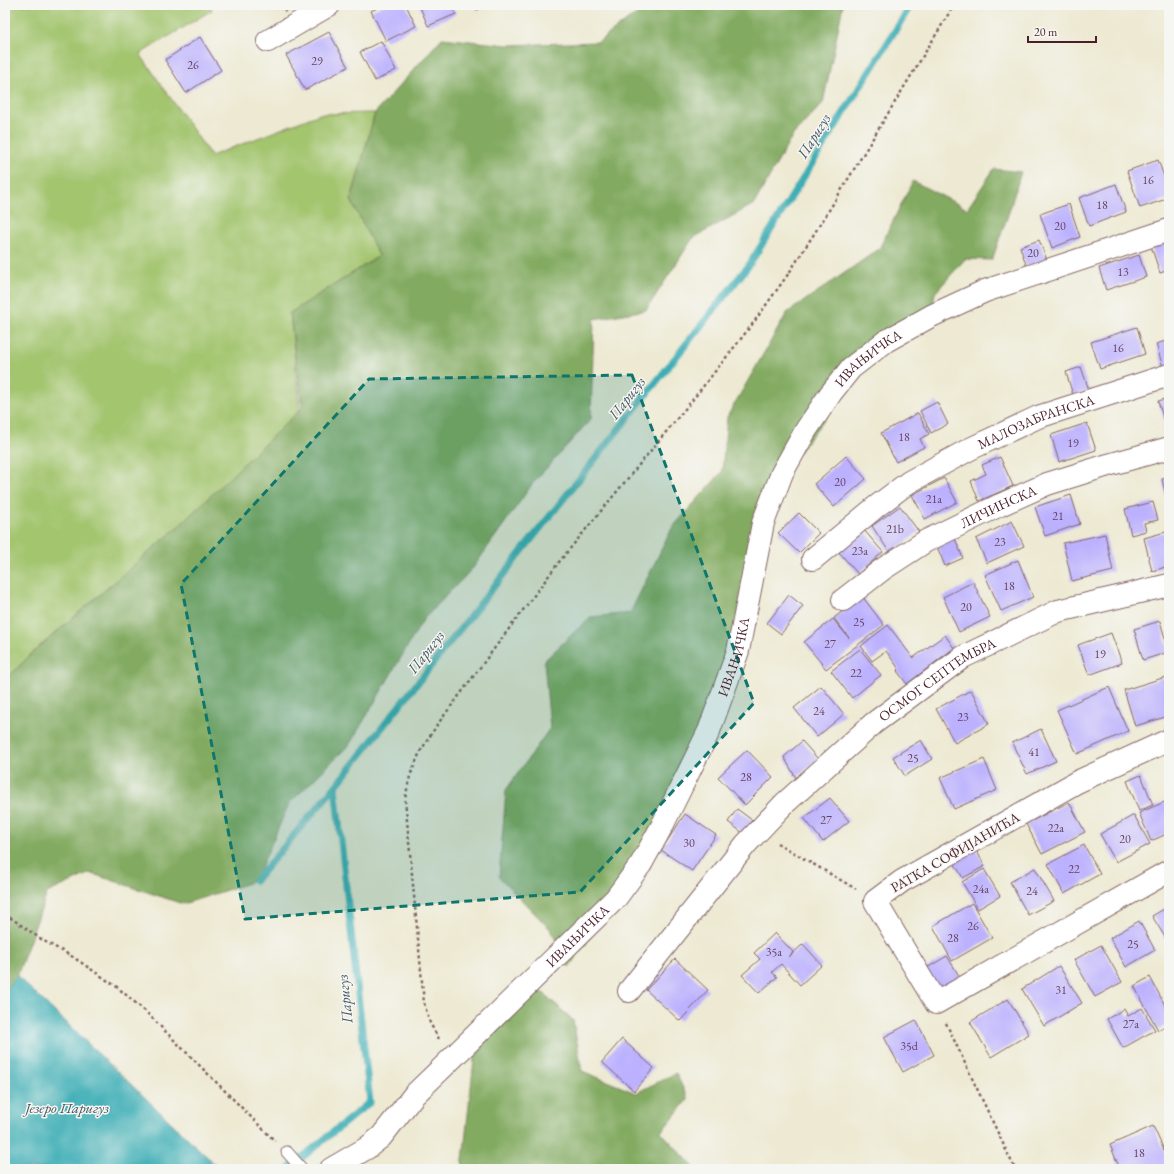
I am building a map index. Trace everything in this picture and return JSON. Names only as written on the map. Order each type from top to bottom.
[{"type":"street","points":[[268,41],[329,5]]},
{"type":"street","name":"ИВАЊИЧКА","points":[[331,1169],[367,1148],[380,1136],[414,1096],[440,1069],[616,898],[641,864],[662,826],[709,731],[738,651],[763,523],[782,473],[806,430],[831,393],[851,368],[886,341],[931,316],[985,291],[1169,230]]},
{"type":"street","name":"МАЛОЗАБРАНСКА","points":[[812,559],[909,482],[970,449],[1038,417],[1169,375]]},
{"type":"street","name":"ЛИЧИНСКА","points":[[843,600],[883,569],[926,541],[1000,505],[1047,484],[1169,448]]},
{"type":"street","name":"ОСМОГ СЕПТЕМБРА","points":[[629,991],[752,838],[784,804],[874,723],[963,657],[1058,611],[1169,585]]},
{"type":"street","name":"РАТКА СОФИЈАНИЋА","points":[[936,1003],[875,901],[902,881],[1077,782],[1169,740]]},
{"type":"street","points":[[936,1003],[1169,871]]},
{"type":"lane","points":[[287,1152],[302,1169]]},
{"type":"path","points":[[440,1069],[442,1050],[439,1038],[430,1023],[424,1003],[405,800],[410,776],[420,752],[437,725],[559,562],[694,398],[751,326],[828,212],[954,5]]},
{"type":"path","points":[[752,838],[875,901]]},
{"type":"path","points":[[5,914],[44,941],[73,957],[117,987],[144,1011],[287,1152]]},
{"type":"path","points":[[936,1003],[1015,1169]]},
{"type":"highlighted area","points":[[632,375],[754,703],[580,892],[245,919],[181,584],[369,379]]},
{"type":"green space","points":[[5,5],[210,5],[212,10],[140,54],[211,156],[320,114],[375,113],[351,200],[379,256],[290,313],[300,411],[180,525],[37,649],[5,681]]},
{"type":"green space","points":[[648,5],[843,5],[823,103],[793,135],[754,204],[693,238],[646,310],[594,319],[591,419],[533,483],[473,568],[423,620],[350,744],[289,804],[255,881],[183,904],[90,873],[47,893],[17,976],[5,990],[5,680],[29,656],[180,525],[302,408],[290,313],[379,256],[351,200],[375,113],[442,38],[507,45],[598,42]]},
{"type":"green space","points":[[994,169],[1021,172],[992,260],[965,259],[935,293],[931,316],[886,341],[782,473],[738,651],[641,864],[569,967],[551,930],[499,877],[506,790],[550,728],[544,661],[590,617],[630,613],[672,528],[722,472],[727,417],[787,313],[879,249],[913,181],[967,209]]},
{"type":"green space","points":[[530,981],[573,1020],[582,1071],[636,1093],[676,1073],[688,1099],[661,1132],[696,1169],[462,1169],[477,1032]]},
{"type":"water","name":"Језеро Паригуз","points":[[17,976],[219,1169],[5,1169],[5,990]]},
{"type":"building","points":[[281,5],[295,5],[285,12]]},
{"type":"building","points":[[384,5],[406,5],[416,26],[386,41],[371,11]]},
{"type":"building","points":[[419,5],[452,5],[456,14],[428,26]]},
{"type":"building","points":[[475,5],[487,5],[477,10]]},
{"type":"building","points":[[329,32],[348,67],[305,90],[286,55]]},
{"type":"building","points":[[200,37],[221,70],[186,93],[165,60]]},
{"type":"building","points":[[381,41],[396,70],[375,81],[360,52]]},
{"type":"building","points":[[1158,160],[1169,190],[1169,198],[1140,208],[1127,171]]},
{"type":"building","points":[[1116,184],[1126,212],[1089,226],[1079,198]]},
{"type":"building","points":[[1069,204],[1080,237],[1052,248],[1040,214]]},
{"type":"building","points":[[1039,240],[1047,260],[1027,267],[1020,247]]},
{"type":"building","points":[[1169,240],[1169,270],[1160,273],[1151,246]]},
{"type":"building","points":[[1139,255],[1146,277],[1106,290],[1099,268]]},
{"type":"building","points":[[1137,327],[1145,354],[1100,369],[1091,342]]},
{"type":"building","points":[[1169,340],[1169,365],[1163,367],[1156,344]]},
{"type":"building","points":[[1081,367],[1089,390],[1073,395],[1066,372]]},
{"type":"building","points":[[1169,398],[1169,436],[1158,401]]},
{"type":"building","points":[[937,402],[948,424],[931,433],[920,411]]},
{"type":"building","points":[[918,413],[929,434],[920,439],[924,447],[896,462],[881,433]]},
{"type":"building","points":[[1087,423],[1096,450],[1059,462],[1051,435]]},
{"type":"building","points":[[846,456],[866,479],[834,507],[814,484]]},
{"type":"building","points":[[1000,457],[1013,486],[979,501],[971,481],[986,474],[982,465]]},
{"type":"building","points":[[1169,465],[1169,500],[1167,501],[1162,479],[1168,478],[1165,466]]},
{"type":"building","points":[[944,478],[957,502],[925,519],[912,495]]},
{"type":"building","points":[[1071,495],[1080,524],[1045,536],[1035,507]]},
{"type":"building","points":[[1153,502],[1158,520],[1144,523],[1146,531],[1131,535],[1125,509]]},
{"type":"building","points":[[900,506],[919,532],[890,553],[872,526]]},
{"type":"building","points":[[799,513],[819,533],[799,553],[778,533]]},
{"type":"building","points":[[1012,521],[1024,546],[987,563],[976,539]]},
{"type":"building","points":[[863,529],[883,552],[858,574],[838,551]]},
{"type":"building","points":[[1169,531],[1169,566],[1152,571],[1144,538]]},
{"type":"building","points":[[1105,534],[1113,571],[1072,581],[1063,543]]},
{"type":"building","points":[[954,536],[963,558],[945,566],[936,544]]},
{"type":"building","points":[[1018,560],[1033,597],[1001,611],[985,575]]},
{"type":"building","points":[[973,582],[990,617],[959,632],[943,597]]},
{"type":"building","points":[[789,595],[803,606],[781,634],[767,623]]},
{"type":"building","points":[[862,596],[884,625],[826,669],[804,642],[833,619],[849,638],[834,618]]},
{"type":"building","points":[[1160,621],[1169,652],[1143,660],[1134,629]]},
{"type":"building","points":[[888,625],[913,658],[945,635],[954,648],[907,684],[897,671],[899,669],[886,651],[872,661],[861,646]]},
{"type":"building","points":[[1111,633],[1122,663],[1089,675],[1078,645]]},
{"type":"building","points":[[860,649],[881,675],[852,698],[831,671]]},
{"type":"building","points":[[1169,676],[1169,716],[1135,726],[1124,690]]},
{"type":"building","points":[[821,686],[844,714],[817,737],[794,708]]},
{"type":"building","points":[[1109,687],[1128,731],[1077,754],[1057,710]]},
{"type":"building","points":[[971,690],[989,724],[955,743],[936,709]]},
{"type":"building","points":[[1041,729],[1056,761],[1027,774],[1012,743]]},
{"type":"building","points":[[921,740],[932,759],[905,776],[893,757]]},
{"type":"building","points":[[802,741],[818,759],[796,778],[784,757]]},
{"type":"building","points":[[747,750],[773,777],[745,805],[718,777]]},
{"type":"building","points":[[984,759],[997,790],[954,809],[940,778]]},
{"type":"building","points":[[1141,775],[1153,805],[1139,811],[1127,781]]},
{"type":"building","points":[[830,798],[849,821],[823,842],[804,818]]},
{"type":"building","points":[[1169,800],[1169,833],[1151,841],[1139,813]]},
{"type":"building","points":[[1069,802],[1085,832],[1042,854],[1026,824]]},
{"type":"building","points":[[737,809],[752,820],[743,833],[728,822]]},
{"type":"building","points":[[685,814],[716,835],[692,871],[661,850]]},
{"type":"building","points":[[1134,815],[1150,844],[1116,862],[1100,834]]},
{"type":"building","points":[[1084,845],[1100,874],[1064,894],[1048,864]]},
{"type":"building","points":[[975,848],[985,866],[963,878],[953,861]]},
{"type":"building","points":[[1035,868],[1054,901],[1028,915],[1010,882]]},
{"type":"building","points":[[984,869],[1000,896],[978,909],[962,882]]},
{"type":"building","points":[[972,903],[992,938],[952,961],[933,926]]},
{"type":"building","points":[[1169,906],[1169,941],[1168,942],[1152,916]]},
{"type":"building","points":[[1139,921],[1155,950],[1126,967],[1110,938]]},
{"type":"building","points":[[775,933],[793,952],[789,957],[803,944],[822,965],[800,985],[781,964],[772,972],[777,977],[759,993],[742,975],[760,959],[754,953]]},
{"type":"building","points":[[1101,945],[1122,982],[1095,997],[1074,960]]},
{"type":"building","points":[[947,956],[961,979],[940,992],[925,969]]},
{"type":"building","points":[[675,959],[708,990],[680,1021],[646,990]]},
{"type":"building","points":[[1059,966],[1082,1003],[1044,1026],[1022,989]]},
{"type":"building","points":[[1150,977],[1169,1013],[1169,1024],[1158,1030],[1134,986]]},
{"type":"building","points":[[1008,999],[1029,1034],[991,1057],[970,1022]]},
{"type":"building","points":[[1142,1008],[1155,1030],[1123,1048],[1107,1019],[1124,1009],[1128,1016]]},
{"type":"building","points":[[916,1020],[934,1055],[903,1072],[884,1037]]},
{"type":"building","points":[[622,1039],[654,1068],[634,1091],[602,1062]]},
{"type":"building","points":[[1153,1126],[1169,1161],[1169,1169],[1120,1169],[1110,1145]]},
{"type":"waterway","name":"Паригуз","points":[[255,881],[335,787],[749,265],[911,5]]},
{"type":"waterway","name":"Паригуз","points":[[288,1169],[370,1102],[335,787]]}]
